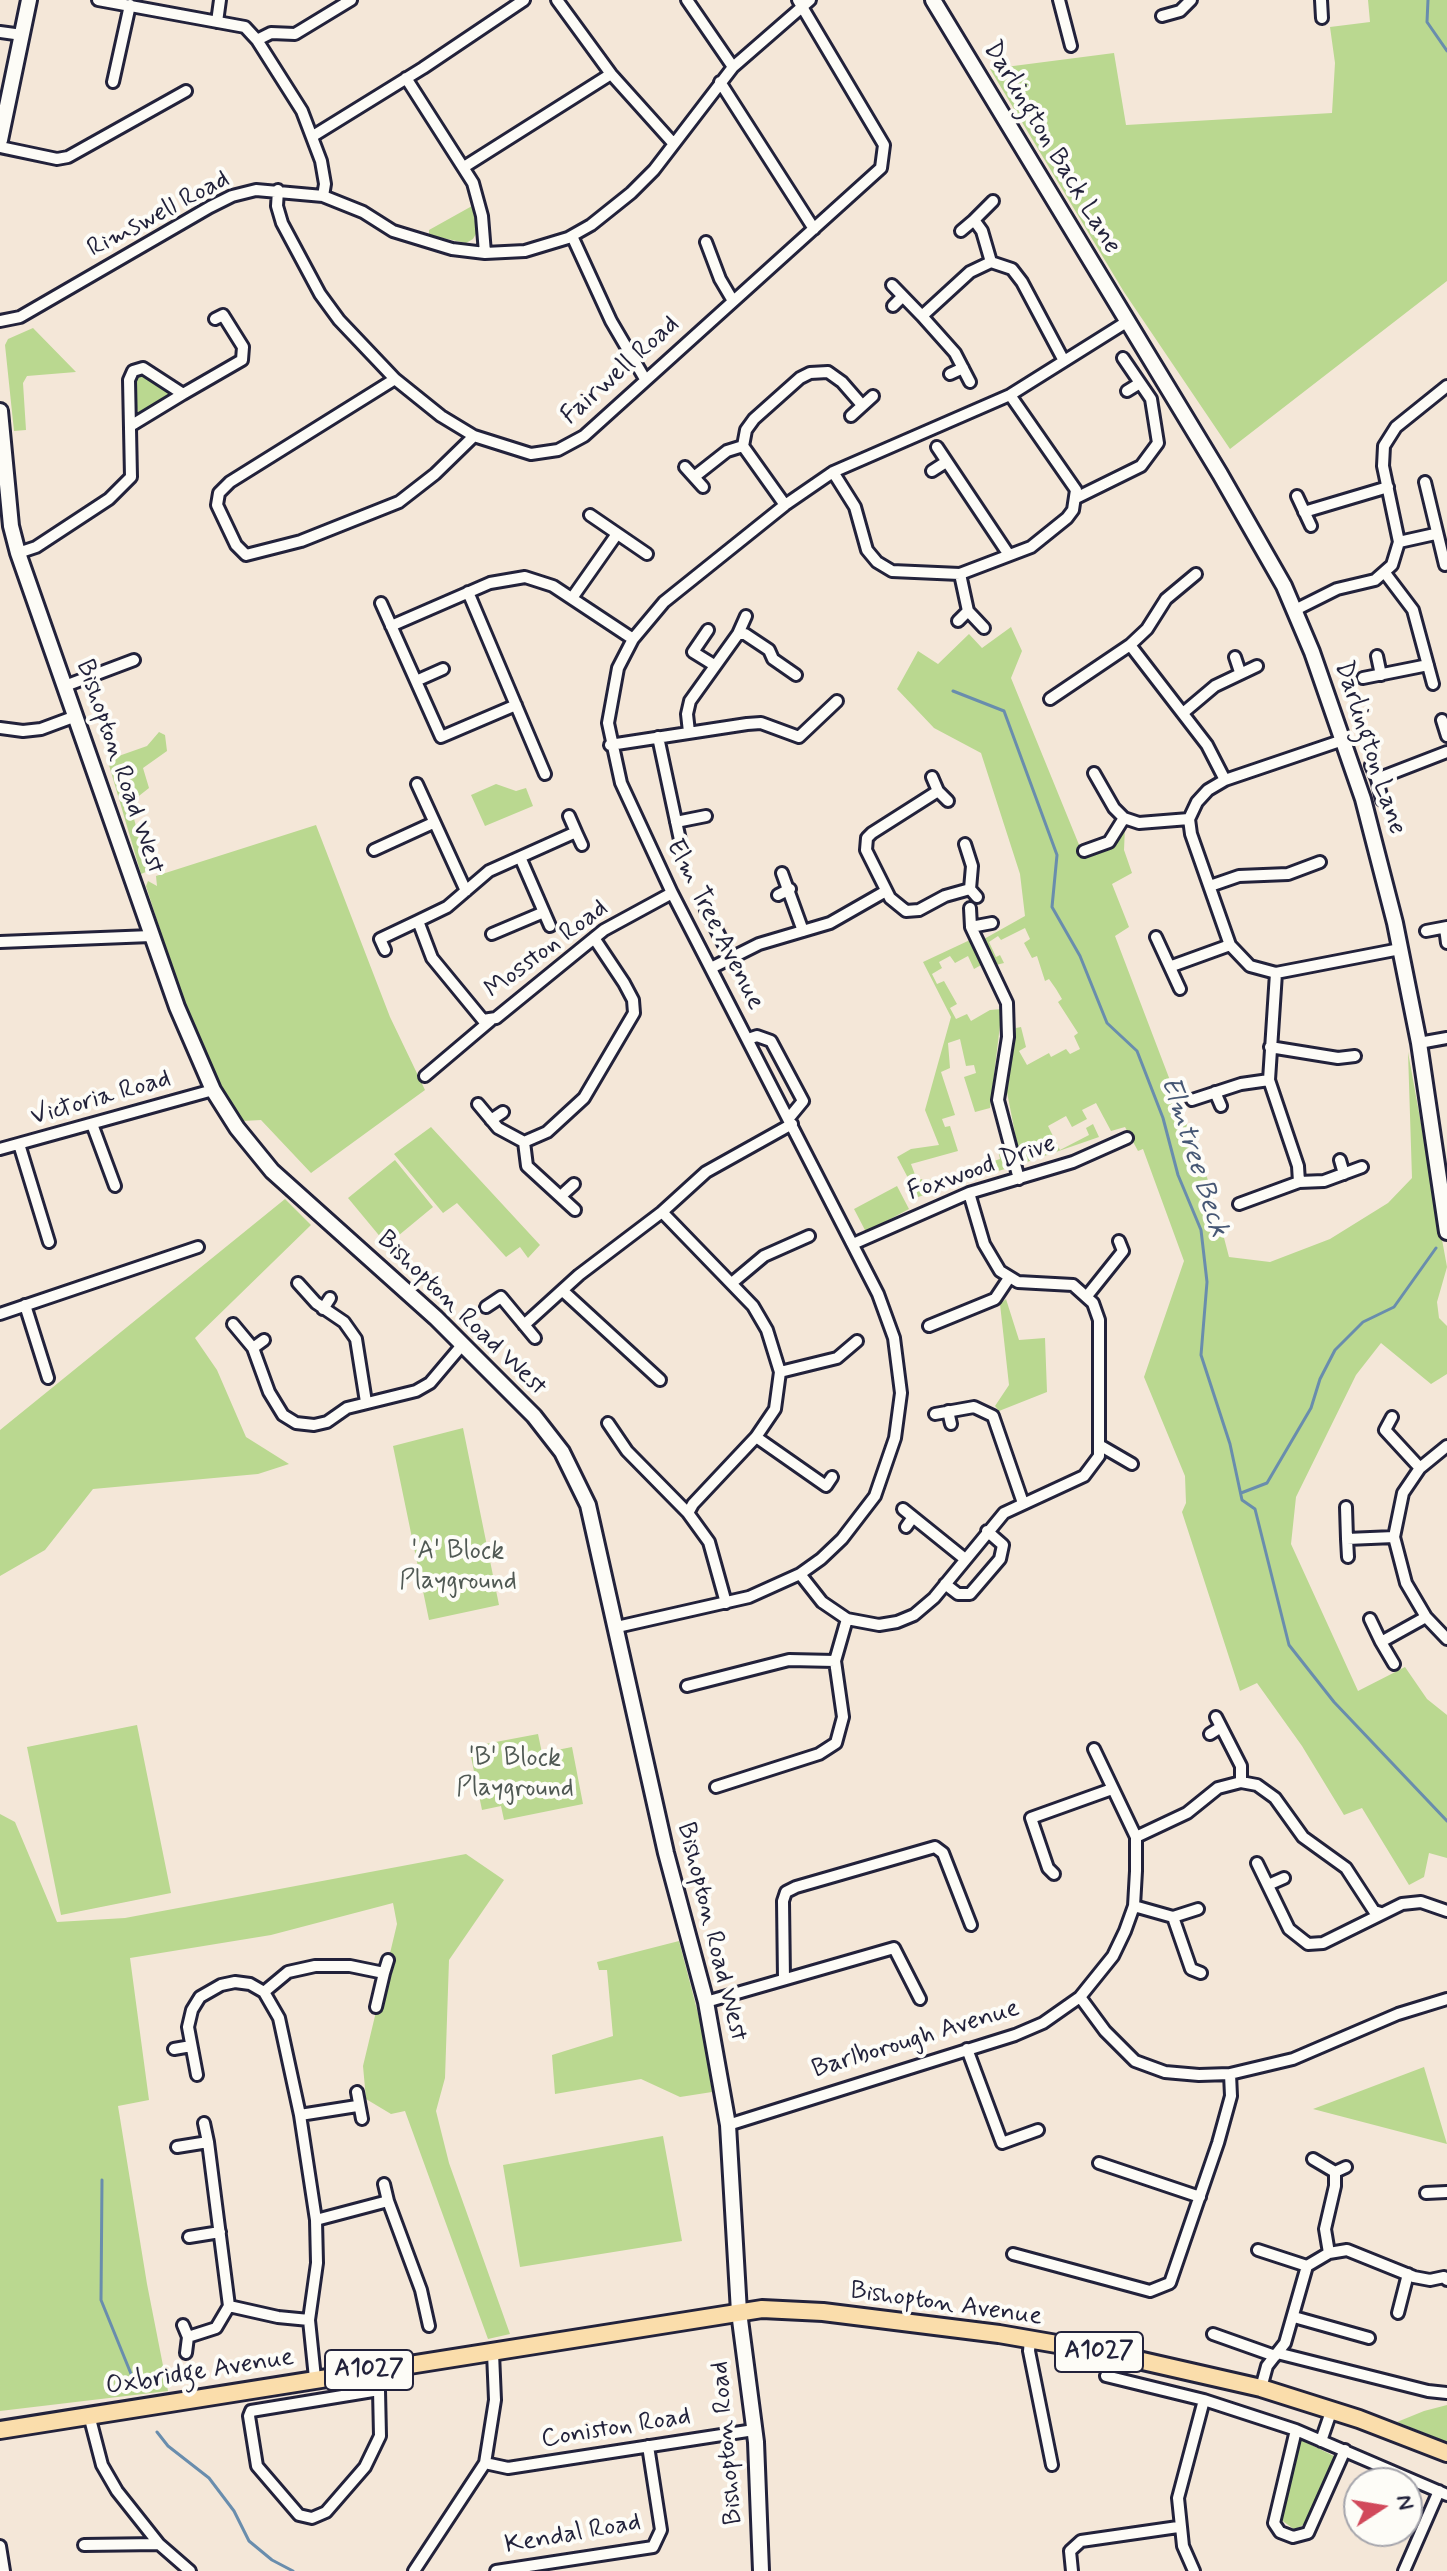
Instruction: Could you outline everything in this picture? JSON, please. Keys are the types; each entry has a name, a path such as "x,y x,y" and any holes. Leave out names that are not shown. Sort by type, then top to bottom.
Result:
{"main road":[{"name":"Bishopton Avenue","path":"739,2312 823,2312 1030,2340 1261,2388 1332,2409 1447,2453"},
{"name":"Oxbridge Avenue","path":"0,2430 315,2378 615,2335 739,2312"}],"street":[{"path":"0,140 29,0"},
{"path":"98,0 245,27 294,96 313,136 325,184 323,196"},
{"path":"217,22 220,0"},
{"path":"257,40 271,33 295,34 351,0"},
{"path":"313,136 524,0"},
{"path":"557,0 611,74 673,143"},
{"path":"687,0 733,67"},
{"name":"Darlington Back Lane","path":"933,0 1128,321"},
{"path":"1059,0 1071,46"},
{"path":"1162,16 1180,11 1191,0"},
{"path":"1321,0 1322,18"},
{"name":"Rimswell Road","path":"0,321 20,317 232,196 278,190 323,196 345,203 419,242 485,253 525,251 572,236 631,193 733,67 803,2"},
{"name":"Fairwell Road","path":"278,190 277,206 282,223 320,294 339,320 395,379 441,416 474,436 531,454 558,450 584,436 881,168 884,145 803,2"},
{"path":"113,82 133,4"},
{"path":"0,32 22,35"},
{"path":"464,167 611,74"},
{"path":"406,78 464,167 479,198 485,253"},
{"path":"720,82 814,229"},
{"path":"0,147 57,159 68,157 179,93"},
{"path":"961,231 993,201"},
{"path":"974,220 982,231 991,262"},
{"path":"572,236 611,321 645,379"},
{"path":"706,242 720,279 733,301"},
{"path":"922,316 970,272 991,262 1012,269 1022,282 1064,361"},
{"path":"892,285 955,353 970,382"},
{"path":"893,306 902,297"},
{"path":"132,425 242,360 243,347 223,315 215,319"},
{"name":"Elm Tree Avenue","path":"617,1627 726,1603 772,1588 800,1574 842,1539 875,1496 885,1474 899,1418 899,1362 878,1294 672,893 621,783 610,745 608,723 613,683 633,639 685,583 785,505 833,472 1010,395 1128,321"},
{"name":"Darlington Lane","path":"1128,321 1255,534 1295,610 1343,740 1375,843 1400,949 1419,1043 1447,1232"},
{"path":"1076,498 1141,466 1158,443 1151,399 1123,358"},
{"path":"18,553 44,542 123,487 132,468 129,380 133,371 143,368 183,394"},
{"path":"950,374 963,368"},
{"path":"785,505 743,446 746,430 754,419 800,378 810,373 828,372 842,382 862,405"},
{"path":"395,379 230,482 219,493 217,505 236,545 246,555 301,541 399,502 435,474 474,436"},
{"path":"1127,391 1140,383"},
{"path":"1295,610 1337,589 1365,584 1385,573 1399,542 1382,456 1388,437 1447,386"},
{"path":"833,472 855,507 863,539 877,562 901,573 960,574 1009,555 1048,536 1073,510 1076,498 1073,483 1010,395"},
{"path":"851,416 873,396"},
{"name":"Bishopton Road West","path":"0,411 11,526 18,553 151,936 213,1090 237,1128 272,1171 463,1344 534,1416 578,1478 599,1543 666,1853 706,2002 728,2125 739,2312"},
{"path":"694,477 727,451 743,446"},
{"path":"937,447 1009,555"},
{"path":"932,471 946,462"},
{"path":"685,467 703,487"},
{"path":"1425,482 1435,534 1445,565"},
{"path":"1304,512 1388,487"},
{"path":"1297,496 1311,526"},
{"path":"590,515 647,554"},
{"path":"572,598 617,534"},
{"path":"1399,542 1435,534"},
{"path":"1385,573 1413,610 1433,684"},
{"path":"960,574 968,611 984,628"},
{"path":"1050,699 1063,687 1130,645 1147,629 1166,599 1196,574"},
{"path":"391,626 498,580 525,577 553,586 633,639"},
{"path":"1182,585 1192,596"},
{"path":"468,592 545,774"},
{"path":"381,603 441,737 516,705"},
{"path":"958,621 968,611"},
{"path":"689,732 688,707 738,634 746,616"},
{"path":"708,630 693,652 714,665"},
{"path":"738,634 745,634 769,650 773,659 796,675"},
{"path":"1130,645 1183,713 1225,780"},
{"path":"1377,656 1381,675"},
{"path":"1235,657 1240,672"},
{"path":"65,686 134,660"},
{"path":"1363,678 1428,665"},
{"path":"1183,713 1215,686 1257,666"},
{"path":"416,681 443,669"},
{"path":"1056,677 1063,687"},
{"path":"610,745 761,723 799,737 837,701"},
{"path":"0,728 23,731 41,729 76,716"},
{"path":"1442,720 1447,736"},
{"path":"658,737 680,840"},
{"path":"1343,740 1225,780 1208,790 1197,802 1189,819 1230,945 1250,966 1276,973 1400,949"},
{"path":"1377,779 1447,752"},
{"path":"1371,765 1382,800"},
{"path":"1094,773 1124,818 1139,823 1189,819"},
{"path":"932,777 938,791 948,801"},
{"path":"1104,790 1117,783"},
{"path":"417,784 466,891"},
{"path":"938,791 867,838 866,850 886,891 906,911 919,910 945,896 974,893 972,866 965,844"},
{"path":"569,816 582,845"},
{"path":"676,822 706,816"},
{"path":"1084,851 1109,842 1124,818"},
{"path":"374,850 433,823"},
{"path":"385,950 380,939 447,907 489,871 576,832"},
{"path":"1297,856 1301,870"},
{"path":"520,857 550,926"},
{"path":"1210,886 1239,876 1276,876 1320,862"},
{"path":"782,873 803,931"},
{"path":"778,895 790,889"},
{"path":"711,968 759,944 830,923 886,891"},
{"name":"Mosston Road","path":"425,1076 487,1020 594,938 672,893"},
{"path":"970,908 971,927 1007,1003 1008,1037 998,1100 1019,1179"},
{"path":"706,910 731,958"},
{"path":"492,934 544,912"},
{"path":"418,921 432,958 487,1020"},
{"path":"971,927 992,923"},
{"path":"1426,931 1446,927 1447,943"},
{"path":"0,942 151,936"},
{"path":"1156,937 1180,989"},
{"path":"478,1104 508,1136 524,1142 547,1132 584,1098 634,1013 633,1000 624,983 594,938"},
{"path":"1172,966 1230,945"},
{"path":"1276,973 1269,1080 1298,1166 1299,1182"},
{"path":"524,1325 706,1172 790,1121 803,1101 771,1041 757,1036 748,1039"},
{"path":"1419,1043 1447,1038"},
{"path":"1270,1047 1337,1064 1355,1056"},
{"path":"1192,1100 1269,1080"},
{"name":"Victoria Road","path":"0,1149 213,1090"},
{"path":"1215,1092 1221,1106"},
{"path":"491,1120 503,1112"},
{"path":"92,1124 115,1186"},
{"name":"Foxwood Drive","path":"853,1244 969,1193 1019,1179 1127,1138"},
{"path":"524,1142 527,1166 575,1210"},
{"path":"19,1144 49,1242"},
{"path":"1340,1160 1344,1174"},
{"path":"1239,1204 1253,1192 1299,1182 1324,1181 1362,1167"},
{"path":"562,1195 574,1184"},
{"path":"800,1574 822,1602 847,1619 879,1625 897,1622 926,1606 1004,1513 1084,1476 1096,1463 1101,1446 1099,1320 1087,1296 1063,1282 1029,1283 1009,1278 991,1260 969,1193"},
{"path":"662,1212 733,1282 767,1330 780,1372 775,1409 756,1437 688,1513"},
{"path":"733,1282 764,1256 809,1236"},
{"path":"0,1314 198,1247"},
{"path":"1087,1296 1125,1250"},
{"path":"929,1326 995,1299 1009,1278"},
{"path":"298,1283 323,1309 344,1322 356,1339 366,1402"},
{"path":"563,1291 660,1380"},
{"path":"486,1307 501,1297 535,1338"},
{"path":"323,1309 330,1298"},
{"path":"25,1305 48,1378"},
{"path":"233,1324 253,1348 274,1405 296,1423 314,1425 327,1422 347,1408 416,1391 430,1383 463,1344"},
{"path":"253,1348 264,1340"},
{"path":"780,1372 837,1358 857,1341"},
{"path":"935,1414 974,1407 993,1416 1023,1503"},
{"path":"948,1411 951,1424"},
{"path":"1373,1439 1385,1430 1392,1417"},
{"path":"608,1423 627,1451 688,1513 709,1542 726,1603"},
{"path":"1385,1430 1420,1468"},
{"path":"756,1437 826,1486 832,1477"},
{"path":"1101,1446 1132,1464"},
{"path":"1447,1446 1420,1468 1403,1493 1394,1537 1406,1583 1426,1617 1447,1639"},
{"path":"1346,1507 1348,1557"},
{"path":"903,1509 965,1559"},
{"path":"906,1527 913,1517"},
{"path":"945,1584 958,1594 970,1594 1000,1559 1003,1545 987,1531"},
{"path":"1347,1539 1394,1537"},
{"path":"1381,1642 1426,1617"},
{"path":"716,1787 819,1754 836,1743 843,1717 835,1661 847,1619"},
{"path":"1370,1619 1394,1664"},
{"path":"687,1686 789,1660 835,1661"},
{"path":"1210,1734 1218,1722 1241,1766 1241,1782"},
{"name":"Barlborough Avenue","path":"728,2125 1043,2023 1080,1997 1113,1956 1134,1906 1136,1837 1094,1749"},
{"path":"1136,1837 1187,1813 1218,1788 1241,1782 1257,1785 1275,1798 1293,1827 1335,1857 1374,1911 1381,1913"},
{"path":"1054,1874 1048,1868 1030,1813 1112,1789"},
{"path":"784,1979 783,1901 786,1892 809,1883 935,1847 943,1853 971,1925"},
{"path":"1257,1863 1293,1936 1308,1944 1323,1943 1411,1901 1447,1911"},
{"path":"1268,1885 1284,1878"},
{"path":"1134,1906 1173,1917 1198,1909"},
{"path":"1173,1917 1191,1969 1201,1973"},
{"path":"706,2002 894,1948 920,1999"},
{"path":"376,2007 388,1960"},
{"path":"264,1992 288,1972 315,1966 350,1966 384,1973"},
{"path":"197,2075 188,2027 192,2010 209,1990 235,1982 250,1984 264,1992 279,2018 300,2115 316,2220 317,2263 309,2320 315,2378"},
{"path":"1080,1997 1123,2050 1149,2069 1199,2075 1230,2074 1293,2059 1398,2014 1447,1999"},
{"path":"174,2049 191,2046"},
{"path":"967,2049 1004,2148 1038,2130"},
{"path":"1013,2254 1150,2291 1170,2283 1231,2096 1230,2074"},
{"path":"357,2092 357,2106 362,2119"},
{"path":"300,2115 357,2106"},
{"path":"188,2337 216,2328 229,2306 204,2123"},
{"path":"177,2147 208,2142"},
{"path":"1313,2159 1335,2172"},
{"path":"1099,2163 1200,2197"},
{"path":"1335,2172 1346,2167"},
{"path":"1329,2253 1325,2229 1335,2186 1335,2172"},
{"path":"384,2184 421,2290 429,2326"},
{"path":"1426,2193 1447,2192"},
{"path":"316,2220 388,2201"},
{"path":"189,2237 220,2232"},
{"path":"1258,2250 1307,2266"},
{"path":"1261,2388 1267,2366 1285,2343 1307,2266 1329,2253 1360,2253 1430,2280 1446,2276"},
{"path":"1398,2313 1408,2274"},
{"path":"229,2306 309,2320"},
{"name":"Bishopton Road","path":"739,2312 754,2430 761,2571"},
{"path":"1294,2317 1369,2338"},
{"path":"183,2325 188,2337 186,2353"},
{"path":"1213,2334 1276,2354 1447,2393"},
{"path":"1030,2340 1029,2351 1052,2465"},
{"path":"415,2571 485,2463 495,2400 493,2353"},
{"path":"373,2370 379,2390"},
{"path":"1106,2376 1204,2400 1296,2430 1443,2493 1404,2571"},
{"name":"Oxbridge Avenue","path":"379,2390 380,2436 365,2467 326,2512 312,2518 299,2515 257,2466 251,2411 379,2390"},
{"path":"1194,2571 1178,2527 1178,2498 1204,2400"},
{"path":"1321,2441 1332,2409"},
{"path":"89,2415 102,2465 159,2544 190,2571"},
{"name":"Coniston Road","path":"485,2463 508,2468 754,2430"},
{"path":"1296,2430 1275,2510 1274,2523 1280,2532 1293,2537 1308,2533 1345,2450"},
{"name":"Kendal Road","path":"496,2571 653,2547 661,2530 648,2446"},
{"path":"1072,2571 1070,2551 1081,2541 1178,2527"},
{"path":"84,2545 159,2544"},
{"path":"0,2546 4,2571"}],"green space":[{"path":"1368,0 1447,0 1447,281 1230,449 1124,292 990,69 1114,53 1126,125 1332,113 1335,63 1330,27 1370,22"},
{"path":"472,206 477,232 473,239 466,243 429,235 429,230"},
{"path":"33,328 76,372 27,376 23,383 26,430 14,431 5,345 8,339"},
{"path":"140,372 170,390 171,395 138,414 133,379"},
{"path":"1011,627 1022,651 1011,678 1084,857 1112,849 1125,827 1124,850 1132,873 1112,884 1129,927 1115,936 1211,1188 1229,1257 1270,1262 1330,1239 1388,1203 1412,1178 1408,1052 1447,1267 1437,1302 1439,1318 1447,1326 1447,1374 1431,1384 1381,1343 1356,1375 1296,1497 1291,1544 1358,1691 1405,1667 1427,1699 1447,1715 1447,1858 1429,1853 1424,1877 1409,1885 1362,1808 1344,1815 1302,1746 1257,1683 1240,1691 1182,1512 1186,1503 1185,1476 1144,1377 1184,1261 1143,1149 1138,1151 1125,1127 1111,1131 1096,1103 1082,1110 1087,1119 1072,1127 1066,1116 1048,1126 1060,1150 1089,1135 1086,1128 1093,1124 1099,1137 1027,1162 1020,1159 1006,1087 1016,1028 1021,1027 1026,1047 1019,1051 1027,1065 1049,1053 1051,1057 1066,1049 1070,1054 1080,1049 1074,1036 1078,1033 1058,1002 1062,999 1056,989 1049,979 1045,981 1037,956 1032,958 1024,943 1030,939 1025,928 1001,940 998,936 989,942 996,957 1000,955 1004,963 996,965 984,939 1025,916 1020,874 981,753 934,728 897,689 918,651 938,664 969,634 982,648"},
{"path":"159,732 165,735 167,751 143,768 149,788 130,803 142,850 153,869 141,874 109,765 113,758 147,746"},
{"path":"496,784 516,791 526,788 533,806 485,826 471,795"},
{"path":"316,825 390,1017 425,1090 311,1173 261,1120 243,1121 230,1105 184,1005 146,886 148,881 157,886 156,876"},
{"path":"970,940 983,964 974,969 968,956 955,963 950,956 939,962 942,968 932,974 937,984 944,981 957,1004 950,1008 956,1019 967,1014 971,1021 990,1010 1002,1009 990,1108 975,1112 964,1077 976,1073 974,1065 966,1066 960,1039 948,1043 950,1068 941,1072 955,1115 942,1119 945,1127 950,1126 958,1151 911,1164 917,1180 922,1179 925,1188 931,1186 929,1180 970,1169 971,1173 977,1172 981,1165 1000,1159 998,1150 1010,1152 1014,1166 918,1197 897,1157 911,1149 939,1145 925,1110 951,1017 923,962"},
{"path":"431,1127 540,1245 528,1258 520,1247 506,1257 457,1203 443,1213 394,1154"},
{"path":"395,1160 433,1207 387,1245 348,1198"},
{"path":"897,1186 909,1209 866,1232 854,1209"},
{"path":"285,1199 311,1225 195,1338 217,1370 246,1437 289,1464 258,1474 93,1489 45,1550 0,1576 0,1430"},
{"path":"1006,1299 1019,1340 1045,1338 1047,1392 999,1411 995,1406 1009,1385 1000,1304"},
{"name":"'A' Block Playground","path":"463,1428 499,1605 429,1620 393,1446"},
{"path":"137,1725 171,1893 61,1915 27,1747"},
{"name":"'B' Block Playground","path":"538,1734 542,1753 572,1747 583,1804 504,1820 501,1806 482,1810 469,1747"},
{"path":"0,1814 15,1822 57,1922 125,1918 466,1854 504,1880 449,1960 445,2078 436,2111 449,2163 510,2334 488,2339 405,2111 391,2114 366,2099 363,2066 397,1924 393,1903 271,1935 130,1958 149,2100 118,2106 168,2391 0,2411"},
{"path":"679,1941 705,2040 712,2092 680,2097 641,2079 555,2094 552,2055 613,2036 607,1970 599,1970 597,1962"},
{"path":"1424,2067 1447,2144 1313,2109"},
{"path":"663,2136 682,2241 520,2267 503,2165"},
{"path":"1447,2405 1447,2442 1397,2422 1424,2411"},
{"path":"1299,2439 1336,2457 1336,2466 1329,2471 1306,2523 1295,2530 1280,2519"}],"waterway":[{"path":"1428,0 1427,22 1447,51"},
{"name":"Elmtree Beck","path":"953,691 1004,711 1057,855 1052,907 1080,956 1107,1023 1137,1051 1163,1118 1178,1175 1201,1230 1207,1282 1201,1355 1230,1444 1242,1500 1255,1509 1289,1645 1334,1702 1447,1821"},
{"path":"1241,1493 1267,1483 1311,1408 1320,1379 1335,1350 1363,1322 1394,1307 1436,1248"},
{"path":"102,2180 101,2300 138,2391"},
{"path":"157,2432 168,2446 209,2478 234,2511 249,2541 272,2560 293,2571"}]}
